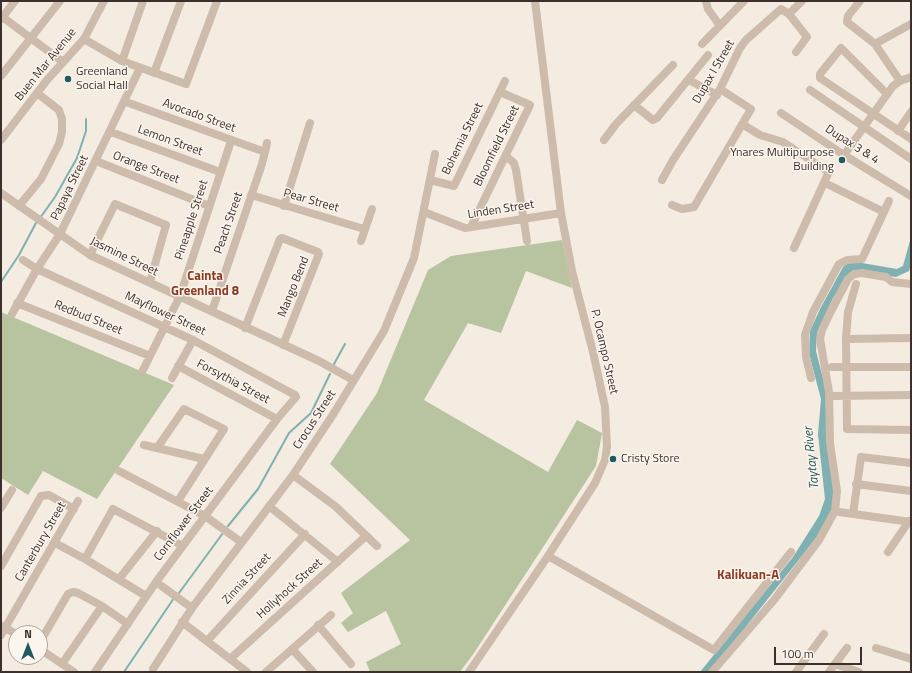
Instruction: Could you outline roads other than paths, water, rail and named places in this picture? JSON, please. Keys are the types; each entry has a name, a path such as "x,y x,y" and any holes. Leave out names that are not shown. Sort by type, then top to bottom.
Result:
{"street":[{"path":"15,1 2,18 63,62"},
{"path":"1,76 30,37 60,1"},
{"name":"Buen Mar Avenue","path":"1,140 37,93 84,39 104,1"},
{"path":"122,61 143,1"},
{"path":"154,73 181,1"},
{"path":"84,39 122,61 183,84 187,82 217,1"},
{"name":"P. Ocampo Street","path":"469,672 548,556 601,470 605,460 607,447 605,407 593,352 572,271 561,213 535,1"},
{"path":"706,1 708,9 720,26"},
{"path":"796,52 807,37 789,14 802,1"},
{"path":"860,1 846,19 875,44 900,81"},
{"path":"702,44 741,2"},
{"name":"Dupax I Street","path":"662,180 673,160 718,92 740,48 746,40 779,10 783,9 789,14"},
{"path":"875,44 911,24"},
{"path":"887,94 840,48 820,74 820,78 911,139"},
{"path":"634,105 654,120 657,118 708,55"},
{"path":"604,140 634,105 673,65"},
{"name":"Papaya Street","path":"12,314 37,269 60,234 126,102 140,68"},
{"path":"844,155 887,94 900,81 911,77"},
{"path":"672,205 682,209 694,207 751,109 718,92 689,80"},
{"name":"Bohemia Street","path":"430,180 454,186 505,81"},
{"name":"Dupax 3 & 4","path":"810,90 911,159"},
{"name":"Bloomfield Street","path":"470,227 506,156 530,104 500,92"},
{"path":"19,206 41,178 59,144 62,132 62,119 59,110 37,93"},
{"name":"Avocado Street","path":"126,102 265,152"},
{"path":"898,131 911,112"},
{"name":"Dupax 3 & 4","path":"781,113 844,155 911,196"},
{"path":"284,206 310,123"},
{"path":"742,124 760,135 783,142 827,171 828,174 825,183 794,248"},
{"name":"Lemon Street","path":"111,132 220,172"},
{"name":"Pineapple Street","path":"143,370 180,296 231,141"},
{"name":"Peach Street","path":"212,312 265,152 266,143"},
{"name":"Crocus Street","path":"153,669 192,608 293,475 334,413 384,331 414,258 435,154"},
{"path":"506,156 514,163 516,170 527,241"},
{"name":"Orange Street","path":"96,161 209,206"},
{"path":"825,183 884,212"},
{"name":"Jasmine Street","path":"1,193 90,255 180,296 354,380"},
{"name":"Pear Street","path":"251,195 364,229"},
{"path":"811,378 805,351 805,335 813,312 839,264 846,260 862,259 889,201"},
{"path":"90,255 115,204 166,225 150,282"},
{"path":"360,242 372,209"},
{"name":"Linden Street","path":"424,212 465,228 561,213"},
{"name":"Mango Bend","path":"245,328 280,239 282,238 318,252 319,254 283,345"},
{"name":"Mayflower Street","path":"23,260 37,269 193,340 296,395"},
{"path":"712,672 774,600 822,536 834,511 837,491 830,443 829,392 820,339 822,330 831,311 848,279 854,274 862,273 886,277 892,282 911,284"},
{"path":"856,284 848,312 846,339 847,429 911,430"},
{"name":"Redbud Street","path":"17,303 150,356"},
{"path":"846,339 911,338"},
{"path":"172,378 193,340"},
{"name":"Forsythia Street","path":"178,366 277,419"},
{"path":"832,367 911,367"},
{"path":"832,396 911,394"},
{"name":"Cornflower Street","path":"95,672 156,582 277,419 295,399 296,395"},
{"path":"157,448 182,411 188,410 224,429 178,501"},
{"path":"144,445 204,459"},
{"path":"853,514 856,484 861,458 911,463"},
{"path":"119,471 205,516 241,542"},
{"path":"293,475 335,506 377,546"},
{"path":"856,484 911,491"},
{"path":"1,508 12,490"},
{"path":"1,566 41,496 49,495 74,509"},
{"name":"Canterbury Street","path":"2,630 78,501"},
{"path":"269,506 338,562"},
{"path":"85,559 113,509 183,546"},
{"path":"839,512 910,521 888,552"},
{"path":"120,579 157,531"},
{"name":"Zinnia Street","path":"207,641 305,534"},
{"name":"Hollyhock Street","path":"230,659 366,536"},
{"path":"54,543 120,579 146,596"},
{"path":"548,556 714,650 791,552"},
{"path":"156,582 192,608"},
{"path":"48,628 68,594 73,592 78,593 102,606 128,624"},
{"path":"62,664 102,606"},
{"path":"266,672 331,615"},
{"path":"182,622 247,672"},
{"path":"318,625 351,664"},
{"path":"796,672 824,634"},
{"path":"829,672 847,648"},
{"path":"876,648 911,659"},
{"path":"292,649 313,672"},
{"path":"48,654 74,672"},
{"path":"834,664 859,672"}],"water":[{"path":"911,237 911,265 909,271 896,277 869,273 846,278 833,298 817,333 816,351 827,394 834,490 833,508 824,528 710,672 700,672 793,557 819,516 825,499 818,434 821,399 809,354 810,331 820,309 843,267 848,263 862,263 897,269 903,266"}],"waterway":[{"path":"40,218 55,197 77,158 86,131 86,119"},
{"path":"1,282 19,255 37,221"},
{"path":"334,364 345,344"},
{"path":"228,526 258,489 289,433 311,413 330,374"},
{"path":"179,593 223,533"},
{"path":"124,672 174,598"}],"place":[{"name":"Greenland Social Hall","path":"68,79"},
{"name":"Ynares Multipurpose Building","path":"842,160"},
{"name":"Cristy Store","path":"613,459"}],"district":[{"name":"Cainta Greenland 8","path":"205,284"},
{"name":"Kalikuan-A","path":"748,576"}],"water label":[{"name":"Taytay River","path":"812,458"}]}
